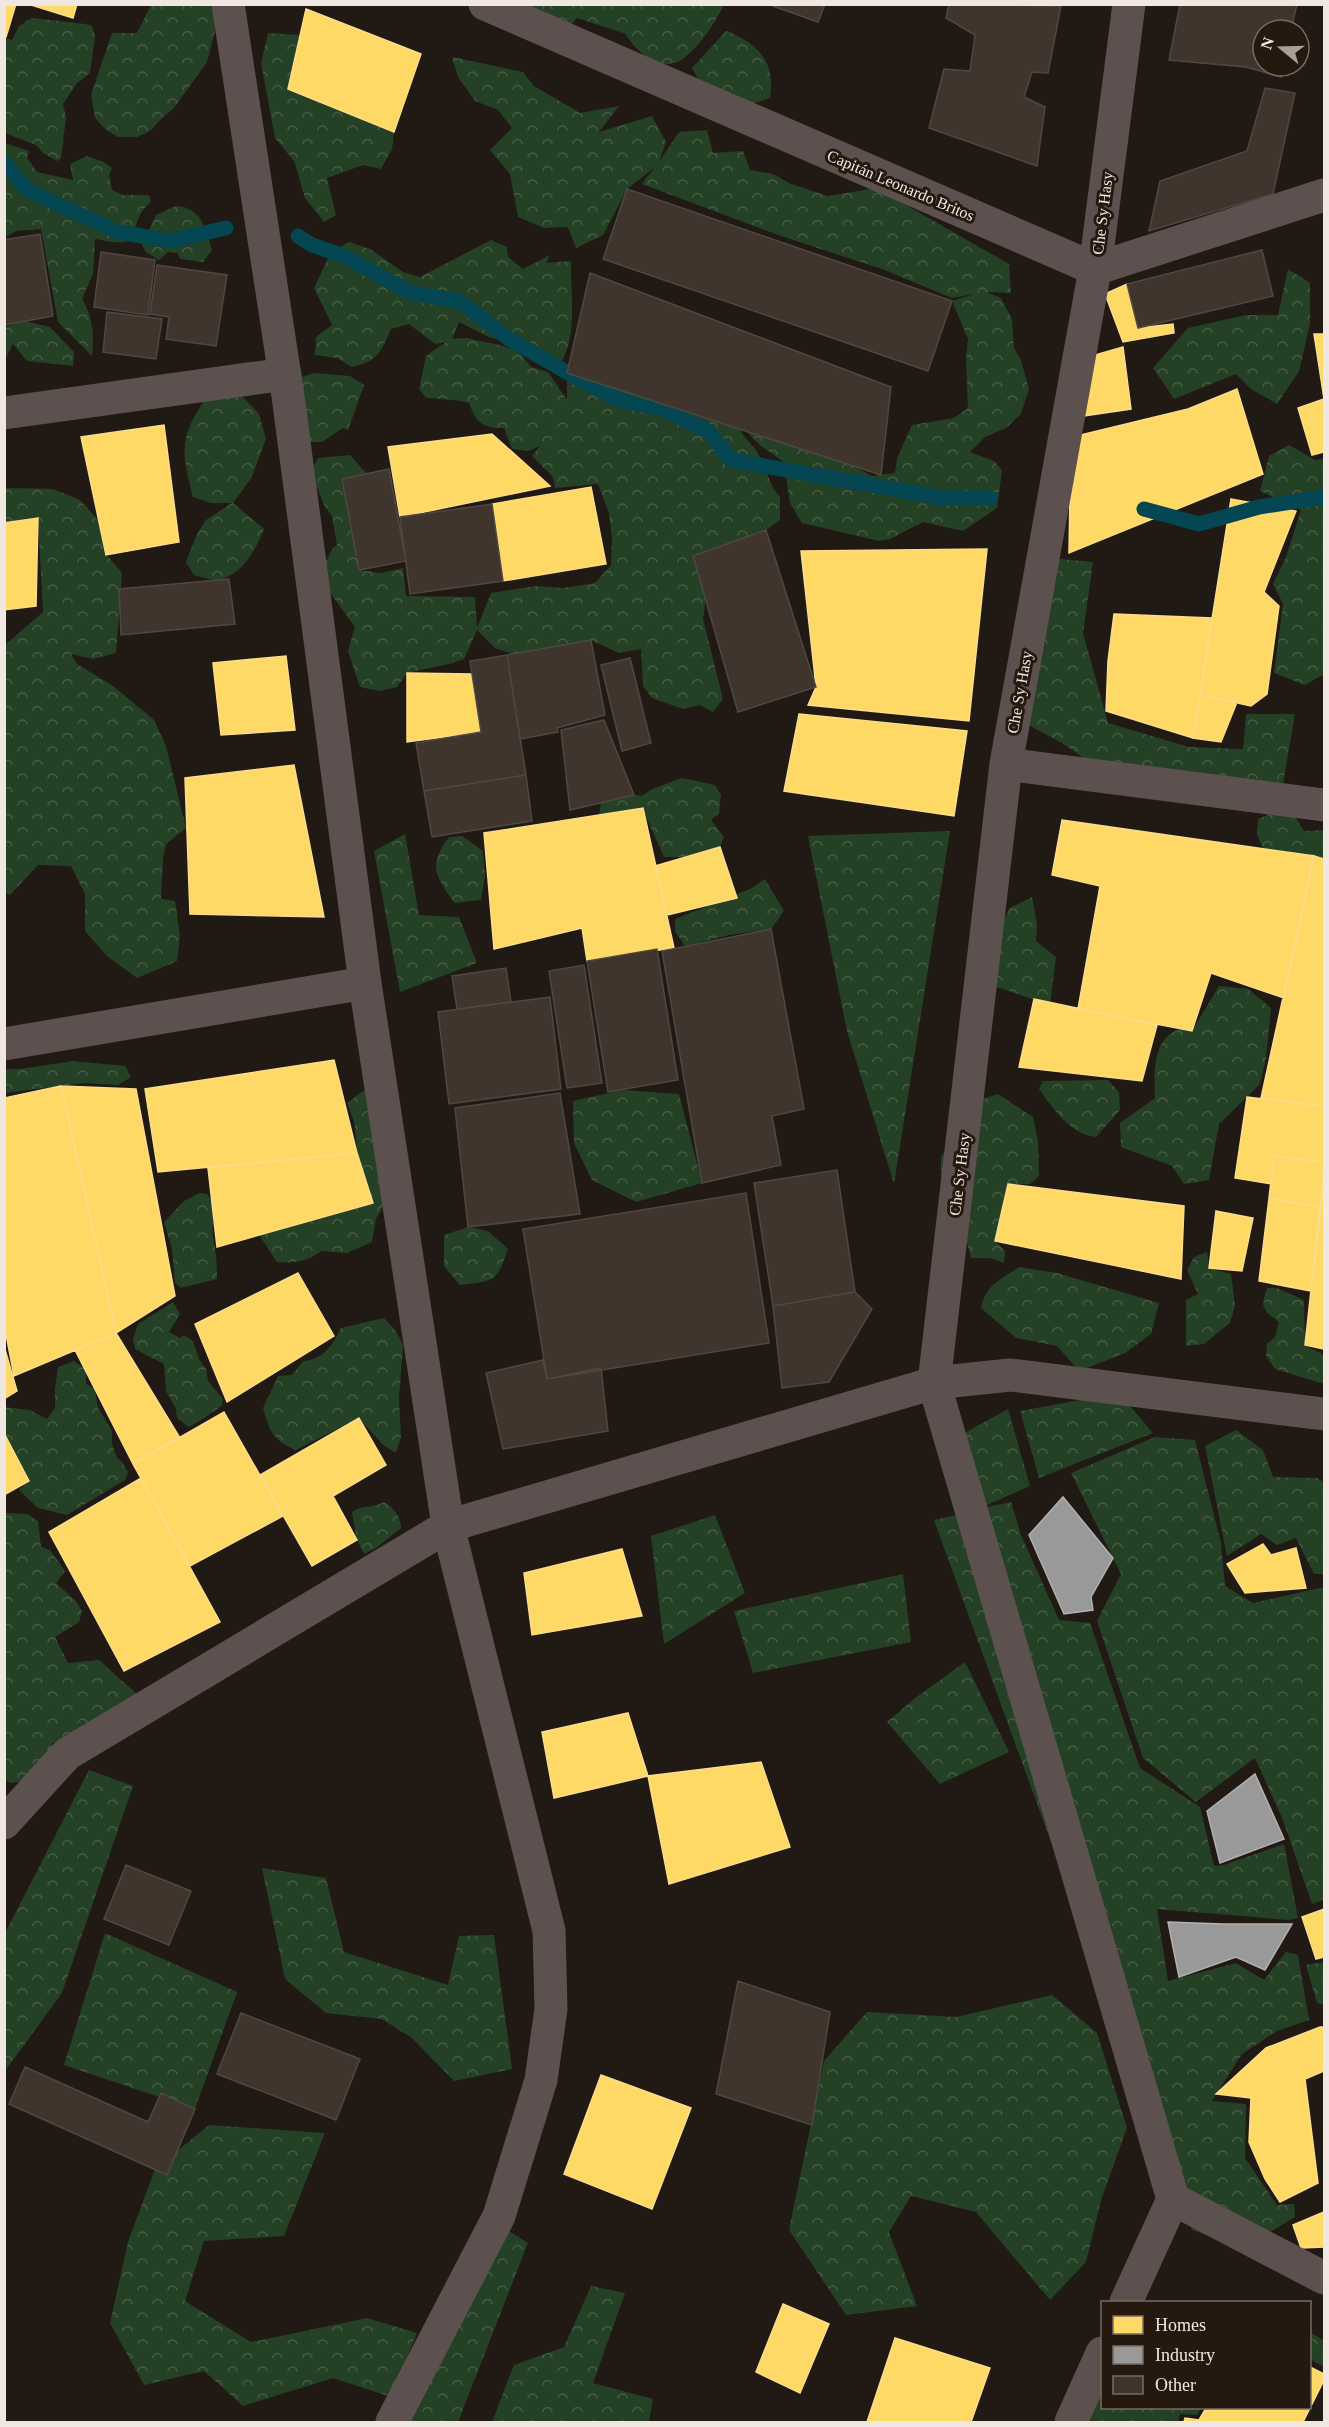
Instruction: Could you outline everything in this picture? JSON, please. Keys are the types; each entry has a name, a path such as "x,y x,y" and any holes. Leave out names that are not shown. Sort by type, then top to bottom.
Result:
{"street":[{"path":"228,4 285,374 365,983 448,1526 549,1931 551,2009 541,2080 499,2216 392,2422"},
{"name":"Capitán Leonardo Britos","path":"485,4 1095,269"},
{"name":"Che Sy Hasy","path":"934,1383 1006,764 1095,269 1129,4"},
{"path":"1095,269 1324,195"},
{"path":"4,412 285,374"},
{"path":"1006,764 1324,805"},
{"path":"4,1044 365,983"},
{"path":"4,1823 67,1755 448,1526 934,1383 1010,1375 1324,1414"},
{"path":"934,1383 1173,2199 1126,2301"},
{"path":"1173,2199 1324,2278"},
{"path":"1071,2422 1101,2355"}],"green space":[{"path":"151,5 219,5 218,19 207,62 174,108 150,131 137,137 118,137 105,129 95,118 91,95 112,33 137,33"},
{"path":"530,5 724,5 696,47 676,63 668,64 659,63 643,54 626,34 577,18 561,37 536,14"},
{"path":"32,18 92,26 95,36 90,73 77,83 63,104 66,117 61,158 57,161 43,153 36,145 5,133 5,38 12,40 19,26"},
{"path":"726,31 747,41 762,56 770,74 770,98 752,104 703,88 692,68"},
{"path":"268,33 301,35 288,89 394,132 392,149 381,169 363,165 327,178 336,215 324,222 305,198 294,161 275,138 261,63"},
{"path":"452,57 523,72 534,86 580,113 619,106 599,132 652,116 666,142 659,162 679,132 707,130 713,153 743,151 750,170 773,174 791,184 828,196 876,188 1009,264 1011,293 986,292 1001,298 1012,319 1014,348 1021,360 1029,389 1021,414 1006,428 985,437 970,452 994,461 1002,470 997,508 963,531 923,522 890,539 879,541 802,523 790,503 784,462 761,446 746,431 845,462 872,476 895,473 897,458 912,425 954,418 968,408 966,359 968,339 952,301 974,294 952,298 882,269 781,236 642,184 654,168 627,189 603,235 576,248 568,227 544,228 518,217 510,174 490,150 512,128 498,110 475,101 458,77"},
{"path":"5,143 29,151 27,158 37,172 73,180 70,164 87,156 104,162 112,168 109,175 112,190 123,195 149,195 151,202 138,219 133,240 109,242 95,239 93,274 82,299 92,326 92,356 58,322 41,229 16,231 5,237"},
{"path":"176,206 191,210 205,227 212,250 203,262 180,259 178,253 168,252 159,260 146,252 140,241 149,230 156,215"},
{"path":"491,240 507,247 508,257 523,269 550,255 546,263 571,261 572,316 565,356 558,367 518,344 491,338 459,322 452,339 466,338 500,345 519,352 531,367 548,372 567,400 567,373 741,429 742,434 757,451 773,488 780,497 780,520 766,530 728,544 706,598 703,619 723,699 713,712 700,705 683,709 652,698 643,686 641,649 619,653 591,640 513,654 495,648 477,630 464,659 407,673 397,687 379,691 360,687 348,651 355,627 319,577 332,549 337,545 332,516 324,505 311,472 318,458 350,455 367,474 342,479 359,570 381,573 403,568 406,596 475,597 477,628 491,593 536,586 563,588 595,583 611,565 612,539 609,513 598,484 555,488 553,477 532,456 540,446 528,451 512,449 504,428 486,426 481,423 474,415 469,403 426,398 419,389 426,356 447,341 435,344 409,324 391,329 378,354 361,365 352,367 337,358 315,355 316,337 332,325 314,288 331,252 349,242 370,249 403,272 420,277"},
{"path":"1288,269 1310,283 1310,324 1299,371 1277,404 1251,389 1236,374 1174,399 1153,368 1188,328 1246,315 1278,315"},
{"path":"25,321 50,327 74,352 73,366 27,361 13,344 5,359 5,327"},
{"path":"314,373 350,376 364,385 348,430 343,428 322,442 289,442 298,378"},
{"path":"240,394 259,414 266,439 252,477 233,503 264,529 253,552 237,571 219,580 212,580 194,575 186,562 196,536 206,520 232,503 211,503 193,497 186,468 185,445 191,424 206,398"},
{"path":"1289,445 1315,460 1324,459 1324,674 1305,685 1274,673 1283,604 1273,584 1286,557 1301,510 1260,491 1269,456"},
{"path":"5,488 53,489 80,500 99,521 106,554 122,573 116,653 93,659 71,654 77,664 113,686 154,720 166,746 186,828 166,844 163,858 161,899 175,901 180,935 177,961 137,978 107,956 85,931 85,894 71,866 38,865 10,895 5,893 5,645 43,612 38,518 5,523"},
{"path":"1028,556 1093,562 1083,633 1108,723 1189,747 1243,749 1246,714 1295,714 1282,790 1085,759 1062,743 1004,712"},
{"path":"682,778 715,785 721,795 719,814 711,820 724,837 720,847 689,857 664,857 642,808 599,815 601,803 634,795 642,796 652,789"},
{"path":"1275,812 1296,818 1304,831 1324,830 1324,860 1264,850 1257,835 1258,819"},
{"path":"950,831 894,1184 847,1031 808,836"},
{"path":"405,834 419,915 459,917 477,963 400,992 374,851"},
{"path":"462,836 483,851 485,876 481,900 454,903 439,878 436,864 442,847 449,837"},
{"path":"765,879 784,911 771,929 729,935 685,946 675,931 675,919 750,889"},
{"path":"1032,897 1037,924 1036,941 1056,957 1050,1005 997,987 973,972 968,948 997,933 1010,908"},
{"path":"1219,986 1248,989 1271,1008 1266,1059 1260,1084 1219,1124 1209,1180 1184,1184 1172,1166 1121,1147 1120,1123 1155,1098 1156,1059 1163,1041 1178,1030 1192,1031"},
{"path":"73,1061 125,1066 131,1077 118,1085 84,1083 5,1093 5,1069"},
{"path":"1108,1080 1119,1092 1120,1110 1096,1137 1086,1135 1070,1126 1039,1089 1043,1081"},
{"path":"371,1085 386,1197 376,1218 372,1242 347,1253 321,1251 311,1258 300,1261 277,1262 259,1235 373,1203 358,1158 354,1121 347,1103"},
{"path":"623,1090 679,1094 702,1183 636,1202 592,1180 574,1143 573,1101"},
{"path":"998,1094 1033,1117 1038,1141 1039,1176 1030,1184 1008,1184 995,1241 1005,1251 1004,1263 990,1258 971,1258 964,1232 941,1177 941,1157 977,1101"},
{"path":"200,1193 207,1194 212,1204 217,1279 181,1288 175,1283 172,1249 164,1222 184,1201"},
{"path":"468,1227 488,1231 508,1249 497,1274 492,1278 487,1281 460,1285 444,1266 444,1235"},
{"path":"1207,1252 1209,1268 1231,1274 1235,1306 1230,1323 1204,1344 1186,1346 1186,1300 1198,1294 1187,1270 1194,1257"},
{"path":"1019,1267 1057,1273 1159,1303 1151,1334 1125,1353 1079,1371 1057,1346 1016,1338 981,1308 990,1289 1000,1279"},
{"path":"1267,1288 1277,1288 1304,1300 1305,1345 1324,1355 1324,1384 1275,1369 1266,1356 1267,1344 1275,1337 1279,1322 1264,1308"},
{"path":"173,1302 180,1314 169,1332 180,1338 184,1335 193,1341 199,1359 206,1369 208,1381 223,1399 222,1406 189,1427 177,1418 176,1409 166,1391 164,1364 135,1349 133,1339 138,1324"},
{"path":"384,1318 396,1331 403,1345 399,1399 401,1437 396,1453 383,1445 359,1418 296,1450 277,1439 270,1429 263,1408 278,1376 292,1375 303,1361 322,1355 331,1346 341,1328"},
{"path":"74,1361 86,1370 86,1384 95,1389 98,1408 112,1431 112,1444 117,1458 128,1472 125,1480 67,1515 38,1508 19,1490 29,1480 5,1433 4,1407 30,1410 47,1419 55,1408 58,1367"},
{"path":"1119,1393 1153,1433 1039,1478 1020,1411"},
{"path":"1008,1409 1030,1486 978,1509 1011,1502 1021,1535 1059,1620 1090,1623 1140,1768 1200,1807 1214,1866 1224,1865 1284,1844 1298,1918 1289,1920 1157,1909 1168,1981 1236,1963 1264,1980 1286,1952 1298,1955 1309,2020 1277,2031 1242,2054 1212,2101 1246,2104 1245,2158 1277,2205 1294,2204 1295,2217 1243,2248 1192,2230 934,1520 964,1513 941,1446"},
{"path":"1236,1430 1263,1450 1273,1477 1317,1478 1324,1482 1324,1574 1314,1574 1296,1538 1277,1545 1261,1534 1227,1556 1205,1446"},
{"path":"1155,1437 1195,1440 1221,1543 1225,1586 1253,1603 1324,1587 1324,1900 1312,1904 1283,1820 1255,1758 1196,1802 1143,1758 1097,1621 1121,1574 1071,1473"},
{"path":"384,1502 396,1513 401,1528 376,1548 364,1554 357,1540 352,1512"},
{"path":"4,1513 27,1514 38,1521 41,1547 50,1550 65,1571 56,1583 76,1601 82,1611 79,1622 55,1637 68,1663 99,1660 138,1695 53,1743 35,1779 11,1783 4,1779"},
{"path":"715,1515 745,1593 664,1644 651,1536"},
{"path":"903,1574 911,1642 753,1673 734,1611"},
{"path":"965,1662 1009,1752 940,1784 887,1722"},
{"path":"89,1770 133,1786 62,1993 5,2071 5,1933"},
{"path":"262,1868 326,1878 344,1952 448,1985 459,1936 494,1935 512,2069 454,2081 412,2038 382,2019 326,2013 285,1979"},
{"path":"105,1933 237,1992 195,2109 64,2065"},
{"path":"1324,1962 1324,2005 1317,2003 1306,1965"},
{"path":"1052,1995 1097,2033 1127,2128 1101,2200 1086,2262 1050,2300 976,2212 911,2196 889,2232 917,2306 846,2315 789,2230 824,2061 867,2012 956,2017"},
{"path":"209,2125 325,2133 284,2236 204,2241 185,2301 251,2342 367,2318 417,2333 391,2397 333,2378 243,2406 204,2371 144,2385 110,2323 128,2242 155,2169"},
{"path":"482,2214 528,2243 458,2422 397,2422"},
{"path":"591,2286 625,2293 593,2383 653,2399 649,2422 492,2422 514,2365 564,2347"},
{"path":"1311,2333 1324,2341 1324,2367 1311,2360"},
{"path":"1101,2367 1101,2409 1200,2409 1197,2415 1180,2414 1178,2422 1072,2422"}],"building: Homes":[{"path":"4,4 16,4 6,37 4,37"},
{"path":"28,4 77,4 73,18"},
{"path":"306,9 421,54 394,132 288,89"},
{"path":"1127,284 1138,328 1173,324 1174,333 1123,342 1105,294"},
{"path":"1314,334 1324,334 1324,399"},
{"path":"1123,347 1131,409 1083,416 1088,357"},
{"path":"1237,389 1263,474 1069,553 1070,491 1080,435 1188,409"},
{"path":"1324,399 1324,452 1312,455 1298,408"},
{"path":"164,425 179,542 106,555 81,437"},
{"path":"492,434 550,486 400,517 388,447"},
{"path":"591,487 606,564 503,581 492,504"},
{"path":"1231,499 1296,511 1264,592 1279,606 1267,694 1251,706 1200,695"},
{"path":"38,518 36,606 4,610 4,523"},
{"path":"987,549 969,721 808,705 816,687 801,551"},
{"path":"1114,614 1212,618 1193,738 1106,711 1108,661"},
{"path":"286,656 295,730 221,735 213,663"},
{"path":"407,673 472,674 481,732 407,742"},
{"path":"1200,695 1237,702 1221,742 1193,738"},
{"path":"799,714 967,731 954,816 784,791"},
{"path":"294,765 324,917 190,914 185,778"},
{"path":"643,808 674,948 587,961 582,928 494,949 484,833"},
{"path":"1062,820 1314,856 1284,998 1211,973 1192,1031 1078,1009 1100,886 1052,875"},
{"path":"720,847 737,898 667,915 655,866"},
{"path":"1314,856 1324,859 1324,1106 1261,1098"},
{"path":"1034,999 1157,1025 1142,1081 1019,1067"},
{"path":"334,1060 357,1153 158,1172 145,1089"},
{"path":"61,1086 116,1333 14,1376 4,1324 4,1098"},
{"path":"61,1086 136,1089 175,1296 116,1333"},
{"path":"1247,1097 1324,1106 1324,1162 1274,1156 1271,1184 1235,1178"},
{"path":"357,1153 373,1203 217,1247 208,1168"},
{"path":"1274,1156 1324,1162 1321,1207 1269,1198"},
{"path":"1324,1171 1324,1349 1305,1345"},
{"path":"1008,1184 1184,1206 1181,1279 995,1241"},
{"path":"1269,1198 1321,1207 1311,1291 1259,1281"},
{"path":"1216,1211 1253,1218 1242,1271 1209,1268"},
{"path":"298,1273 334,1336 227,1402 195,1324"},
{"path":"116,1333 180,1438 133,1464 75,1350"},
{"path":"4,1346 17,1391 4,1399"},
{"path":"224,1412 283,1516 190,1566 133,1464"},
{"path":"359,1418 386,1465 333,1496 357,1540 312,1566 260,1475"},
{"path":"4,1433 29,1481 4,1495"},
{"path":"141,1478 220,1622 124,1671 49,1532"},
{"path":"1263,1544 1271,1555 1296,1548 1306,1588 1245,1593 1227,1564"},
{"path":"622,1549 642,1616 532,1635 524,1573"},
{"path":"628,1713 648,1776 554,1798 542,1732"},
{"path":"761,1762 790,1847 669,1884 648,1776"},
{"path":"1324,1909 1324,1957 1316,1959 1302,1917"},
{"path":"1324,2027 1324,2071 1305,2079 1318,2183 1280,2202 1265,2179 1249,2142 1251,2098 1216,2094 1266,2048"},
{"path":"601,2075 691,2108 652,2209 564,2174"},
{"path":"1324,2212 1324,2247 1301,2248 1293,2225"},
{"path":"783,2304 829,2324 800,2393 756,2372"},
{"path":"895,2338 990,2368 971,2422 867,2422"},
{"path":"1311,2368 1324,2374 1324,2380 1311,2406"},
{"path":"1205,2409 1310,2409 1303,2422 1184,2422 1185,2418 1199,2420"}],"building: Industry":[{"path":"1063,1497 1113,1558 1091,1597 1093,1610 1064,1614 1029,1535"},
{"path":"1255,1774 1284,1839 1220,1863 1207,1811"},
{"path":"1168,1922 1292,1924 1265,1970 1236,1957 1179,1977"}],"building: Other":[{"path":"767,4 825,4 818,22"},
{"path":"949,4 1061,6 1048,73 1032,72 1024,97 1045,107 1037,166 929,128 944,69 970,71 975,35 946,18"},
{"path":"1180,4 1297,4 1294,18 1251,18 1251,68 1169,60"},
{"path":"1265,88 1295,93 1273,194 1149,231 1160,181 1247,151"},
{"path":"627,189 952,301 928,371 603,259"},
{"path":"40,234 53,316 4,325 4,240"},
{"path":"1262,250 1273,296 1138,328 1127,284"},
{"path":"101,252 155,260 148,315 94,307"},
{"path":"157,265 227,275 216,346 166,339 169,317 150,314"},
{"path":"590,273 891,387 881,475 567,373"},
{"path":"107,312 162,319 156,359 103,352"},
{"path":"389,469 406,561 359,570 342,479"},
{"path":"492,504 503,581 410,594 400,517"},
{"path":"766,530 816,687 738,712 693,556"},
{"path":"229,579 235,624 121,635 119,589"},
{"path":"591,640 605,715 557,728 558,732 520,739 507,655"},
{"path":"507,655 526,775 424,791 416,743 481,732 470,661"},
{"path":"630,658 651,743 622,751 601,665"},
{"path":"604,720 634,795 570,810 561,730"},
{"path":"526,775 532,821 432,837 424,791"},
{"path":"771,929 804,1109 772,1116 781,1165 702,1183 662,951"},
{"path":"657,949 678,1080 608,1092 587,961"},
{"path":"584,965 602,1083 567,1088 549,971"},
{"path":"506,968 511,1002 457,1009 452,976"},
{"path":"550,997 561,1089 449,1104 438,1012"},
{"path":"560,1093 580,1214 468,1227 455,1108"},
{"path":"837,1170 855,1292 773,1306 754,1183"},
{"path":"746,1193 769,1343 547,1379 523,1229"},
{"path":"855,1292 872,1309 829,1382 782,1388 773,1306"},
{"path":"543,1360 547,1379 601,1368 608,1431 503,1449 486,1373"},
{"path":"126,1865 191,1891 169,1945 104,1919"},
{"path":"738,1981 830,2012 812,2125 716,2094"},
{"path":"241,2013 360,2059 336,2120 217,2074"},
{"path":"25,2067 148,2122 161,2093 195,2109 167,2175 9,2104"}],"waterway":[{"path":"4,162 27,190 118,232 171,241 226,228"},
{"path":"298,236 312,245 344,256 411,293 459,301 509,339 584,382 619,400 663,409 709,432 731,460 943,498 990,498"},
{"path":"1144,509 1199,524 1259,507 1324,497"}]}
